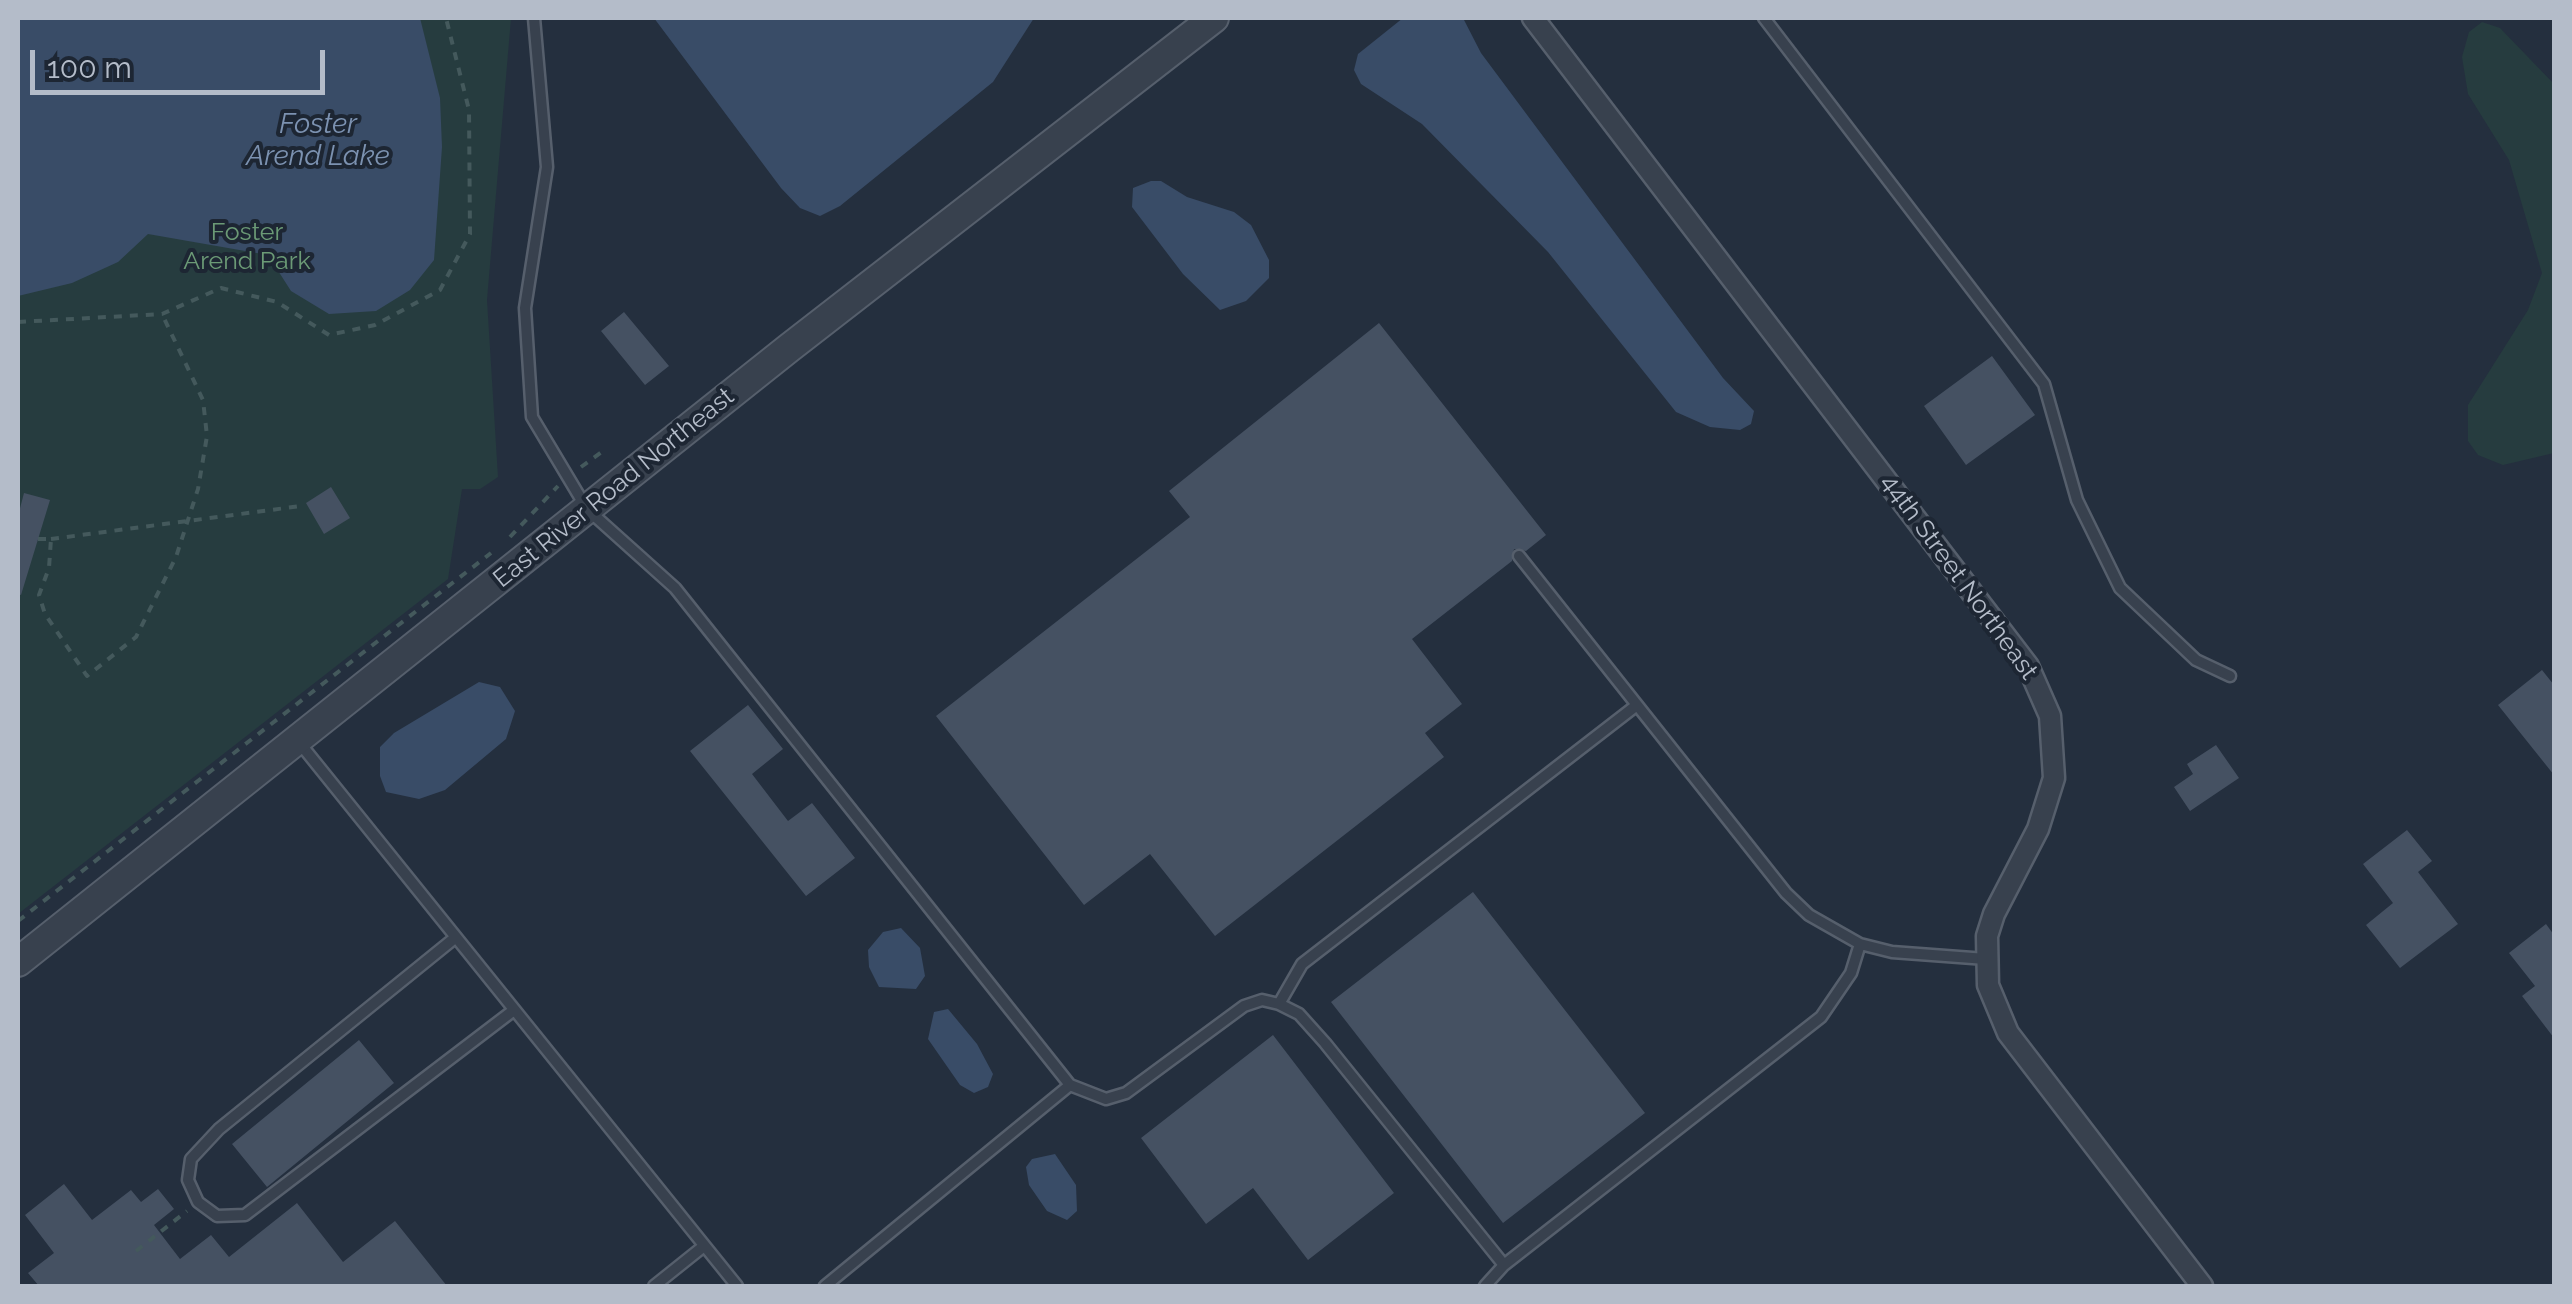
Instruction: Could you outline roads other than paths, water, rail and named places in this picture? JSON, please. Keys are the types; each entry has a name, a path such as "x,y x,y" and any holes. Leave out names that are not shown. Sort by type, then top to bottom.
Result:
{"street":[{"name":"East River Road Northeast","path":"18,962 587,509 1214,18"},
{"name":"44th Street Northeast","path":"1533,18 2010,639 2042,692 2055,745 2054,778 2038,828 1994,914 1986,958 1988,985 2008,1033 2202,1286"}],"lane":[{"path":"534,18 547,167 524,308 532,417 587,509 675,588 1070,1085 1106,1099 1126,1093 1244,1006 1262,1000 1280,1004 1299,1014 1325,1043 1504,1265"},
{"path":"1764,18 2044,384 2077,500 2120,588 2196,660 2230,676"},
{"path":"1519,556 1786,893 1825,927 1860,944 1892,952 1986,958"},
{"path":"1280,1004 1302,964 1637,705"},
{"path":"298,740 737,1286"},
{"path":"456,937 220,1129 191,1160 188,1180 198,1202 218,1216 246,1215 514,1010"},
{"path":"1486,1286 1504,1265 1821,1016 1839,995 1860,944"},
{"path":"825,1286 1070,1085"},
{"path":"654,1286 704,1246"}],"water":[{"name":"Foster Arend Lake","path":"18,18 420,18 440,98 442,147 434,260 410,290 376,311 329,314 291,291 268,255 148,234 118,262 72,283 18,296"},
{"path":"654,18 1034,18 993,82 840,206 820,216 800,208 781,188"},
{"path":"1403,18 1463,18 1481,53 1723,378 1754,411 1751,424 1740,430 1710,427 1676,412 1548,252 1422,124 1361,84 1354,70 1358,54"},
{"path":"1161,181 1187,197 1234,212 1251,225 1269,260 1269,278 1246,301 1220,310 1183,274 1132,207 1133,188"},
{"path":"479,682 500,687 515,711 506,739 445,790 419,799 386,792 380,776 380,747 394,733"},
{"path":"901,928 920,948 925,976 916,989 879,987 869,967 868,950 883,932"},
{"path":"948,1009 977,1044 993,1074 988,1087 974,1093 960,1085 928,1039 934,1012"},
{"path":"1055,1154 1076,1185 1077,1211 1067,1220 1047,1211 1029,1185 1026,1167 1032,1159"}],"park label":[{"name":"Foster Arend Park","path":"247,246"}]}
